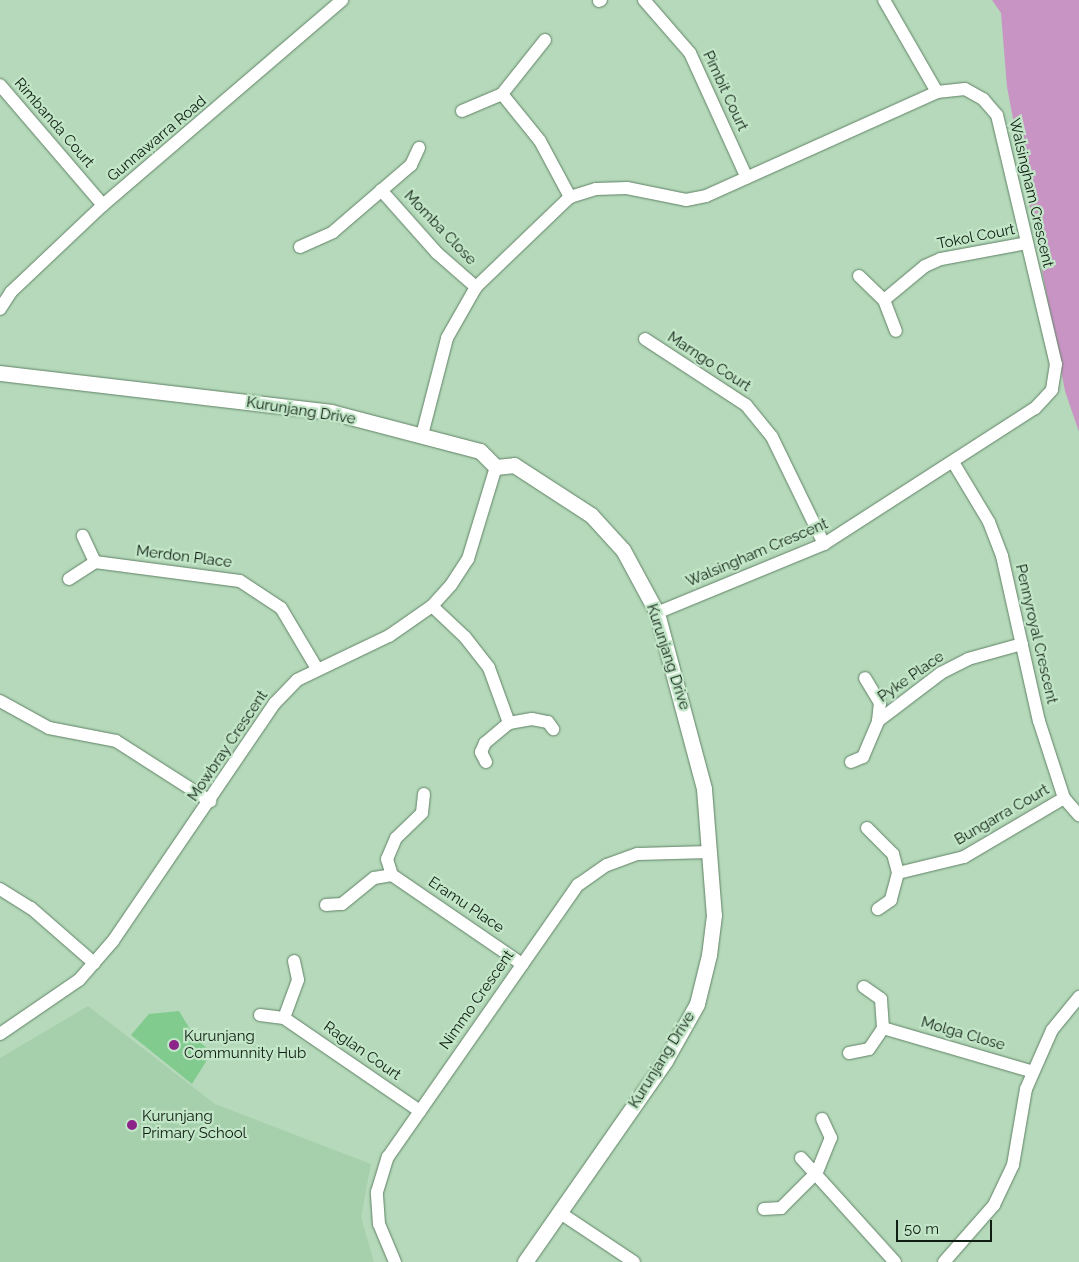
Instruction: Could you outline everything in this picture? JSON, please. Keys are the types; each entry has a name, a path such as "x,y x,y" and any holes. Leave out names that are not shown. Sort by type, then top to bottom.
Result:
{"street":[{"name":"Gunnawarra Road","path":"0,309 11,292 103,205 342,0"},
{"name":"Pimbit Court","path":"644,0 690,53 748,178"},
{"path":"884,0 937,92"},
{"path":"462,111 502,94 545,40"},
{"name":"Rimbanda Court","path":"0,85 103,205"},
{"name":"Walsingham Crescent","path":"422,435 447,338 476,287 570,196 596,189 627,188 686,200 748,178 937,92 966,89 983,99 997,116 1056,364 1055,381 1035,408 824,544 657,613"},
{"path":"502,94 540,140 570,196"},
{"name":"Momba Close","path":"300,247 332,232 411,165 419,148"},
{"name":"Momba Close","path":"381,190 437,253 476,287"},
{"name":"Tokol Court","path":"884,300 924,266 940,259 1027,243"},
{"path":"859,276 884,300 896,331"},
{"name":"Marngo Court","path":"645,339 746,405 772,437 824,544"},
{"name":"Kurunjang Drive","path":"0,373 331,412 480,451 496,467 514,465 591,515 623,550 657,613 704,789 714,915 697,1004 665,1061 526,1262"},
{"name":"Pennyroyal Crescent","path":"953,462 989,522 1022,644 1040,721 1064,798 1079,815"},
{"name":"Mowbray Crescent","path":"0,1034 59,995 94,963 210,802 274,703 316,667 389,636 432,606 468,559 496,467"},
{"path":"69,579 95,562 83,536"},
{"name":"Merdon Place","path":"95,562 240,580 281,608 316,667"},
{"path":"432,606 465,637 489,668 509,723"},
{"name":"Pyke Place","path":"878,721 941,673 968,659 1022,644"},
{"name":"Pyke Place","path":"851,762 863,757 878,721 880,703 865,678"},
{"path":"0,701 49,728 116,741 210,802"},
{"path":"486,762 481,752 485,743 509,723 532,719 548,722 553,729"},
{"path":"326,905 342,904 374,878 392,875 387,859 396,838 422,813 424,794"},
{"name":"Bungarra Court","path":"898,873 964,857 1064,798"},
{"path":"868,828 893,854 898,873 892,900 878,909"},
{"name":"Nimmo Crescent","path":"395,1262 379,1224 377,1192 388,1157 578,885 607,865 638,854 709,852"},
{"name":"Eramu Place","path":"392,875 522,964"},
{"path":"0,888 31,908 94,963"},
{"path":"284,1018 298,980 294,961"},
{"path":"849,1053 868,1049 883,1028 881,999 864,987"},
{"path":"944,1262 994,1205 1013,1165 1026,1090 1033,1072 1052,1030 1079,997"},
{"name":"Raglan Court","path":"260,1015 284,1018 420,1112"},
{"name":"Molga Close","path":"883,1028 1033,1072"},
{"path":"764,1209 781,1208 817,1172 831,1138 822,1119"},
{"path":"801,1158 817,1172 895,1262"},
{"path":"559,1212 634,1262"}],"shaded area":[{"path":"992,0 1079,0 1079,432 1065,391 1007,87 1001,13"},
{"name":"Kurunjang Primary School","path":"88,1006 215,1104 371,1164 361,1217 374,1262 0,1262 0,1058"}],"building":[{"name":"Kurunjang Communnity Hub","path":"179,1011 196,1039 212,1052 192,1084 131,1035 149,1014"}],"place":[{"name":"Kurunjang Communnity Hub","path":"174,1045"},
{"name":"Kurunjang Primary School","path":"132,1125"}]}
